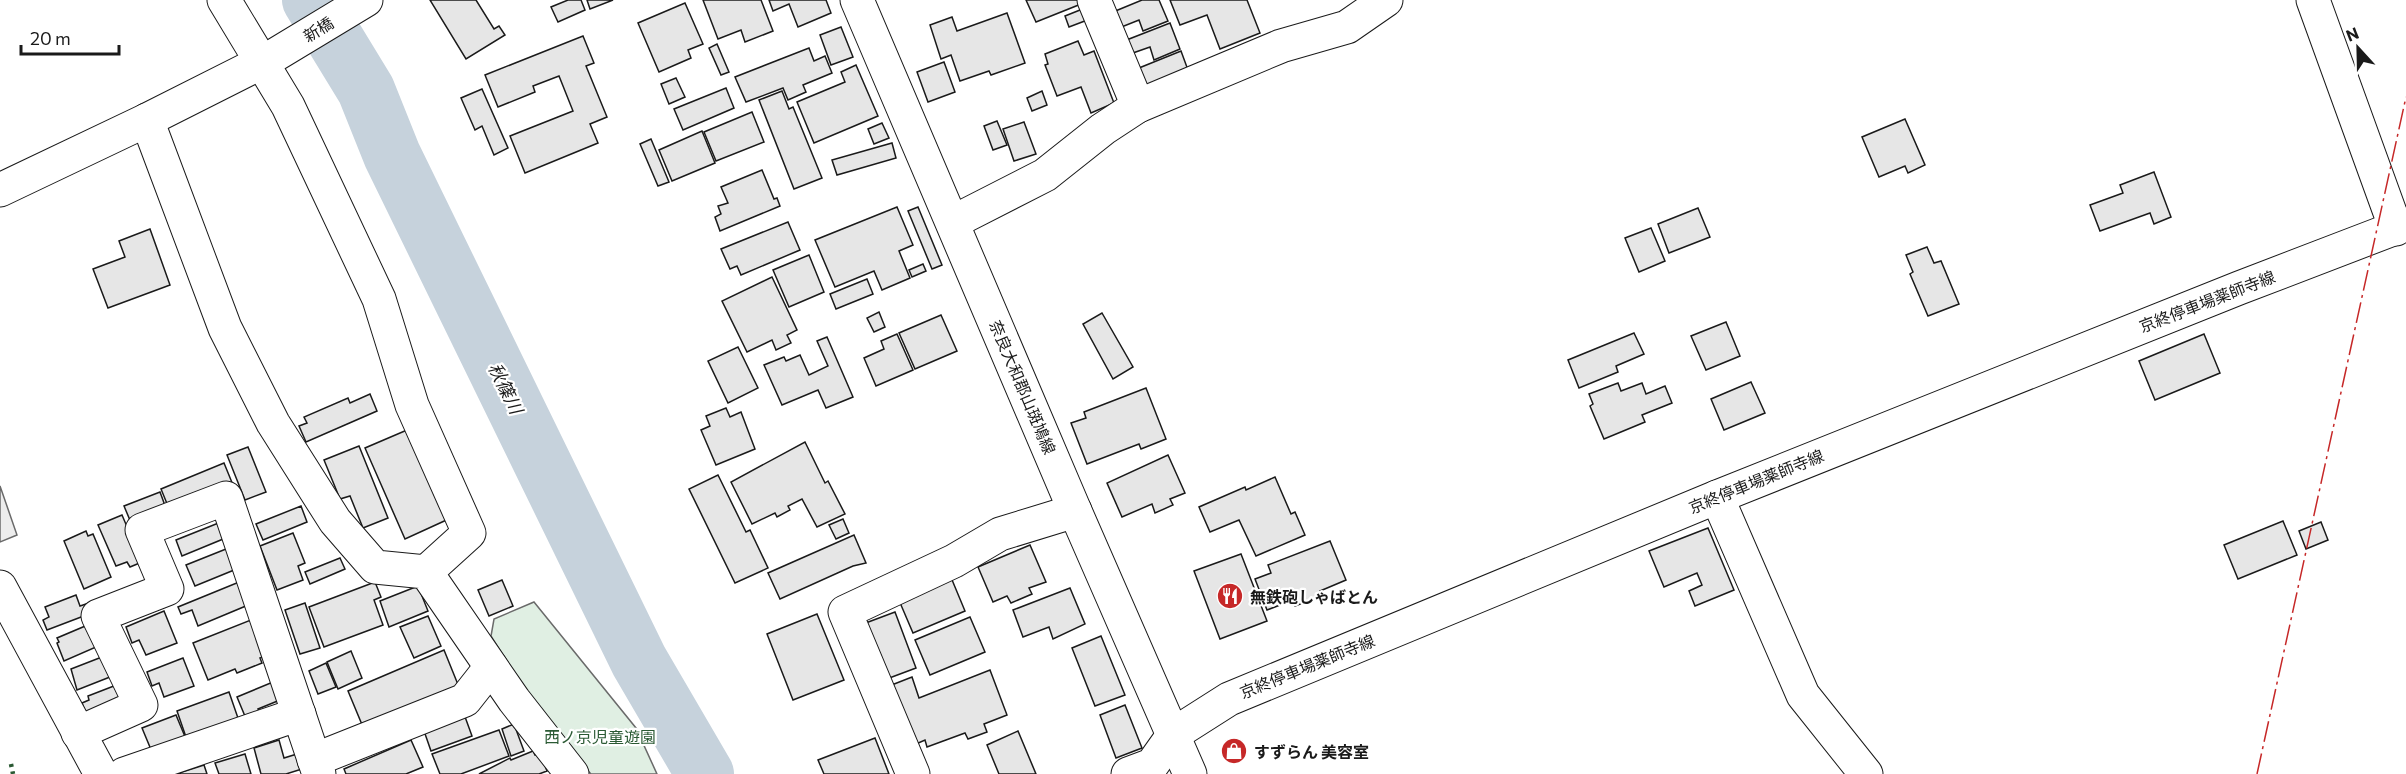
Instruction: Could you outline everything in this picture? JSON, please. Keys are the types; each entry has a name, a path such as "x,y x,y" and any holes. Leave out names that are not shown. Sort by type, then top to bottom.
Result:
{"street":[{"path":"147,120 225,328 273,423 335,521 375,567 426,572 468,532 412,405 379,299 266,60 224,0"},
{"name":"新橋","path":"0,190 266,60 366,0"},
{"name":"奈良大和郡山斑鳩線","path":"857,0 1190,774"},
{"path":"1094,0 1138,106"},
{"path":"953,222 1045,175 1103,129 1138,106 1281,46 1347,27 1386,0"},
{"path":"2313,0 2401,226"},
{"name":"京終停車場薬師寺線","path":"1128,774 1152,765 1174,734 1229,699 1717,497 2239,288 2401,226"},
{"path":"1717,497 1803,695 1866,774"},
{"path":"78,733 141,705 98,616 167,590 142,530 226,498 317,767 465,700 491,667"},
{"path":"913,774 845,612 954,561 1000,534 1075,511"},
{"path":"426,572 514,700 572,774"},
{"path":"0,587 101,774"},
{"path":"124,774 299,714"}],"green space":[{"name":"西ノ京児童遊園","path":"534,602 636,728 657,774 591,774 538,707 491,636 494,619"}],"shaded area":[{"path":"0,486 17,535 0,542"}],"building":[{"path":"430,0 476,0 494,29 499,26 505,35 466,59"},
{"path":"568,0 581,0 585,10 558,22 551,7"},
{"path":"587,0 613,0 590,9"},
{"path":"703,0 761,0 773,31 745,42 741,30 718,39"},
{"path":"769,0 826,0 831,13 798,27 789,4 773,11"},
{"path":"1026,0 1079,0 1081,4 1036,22"},
{"path":"1142,0 1159,0 1168,21 1143,31 1139,20 1119,28 1113,12"},
{"path":"1170,0 1247,0 1260,33 1220,49 1207,15 1180,25"},
{"path":"685,3 703,44 688,50 691,58 659,72 638,23"},
{"path":"1085,8 1090,19 1069,27 1065,16"},
{"path":"1007,13 1025,63 991,75 989,71 960,81 951,55 941,59 930,25 952,17 957,31"},
{"path":"1170,23 1180,49 1154,60 1150,47 1130,54 1124,41"},
{"path":"841,27 853,57 831,65 820,35"},
{"path":"583,36 594,63 586,66 607,117 590,124 598,143 525,173 510,136 573,111 559,76 533,86 535,92 498,107 485,75"},
{"path":"1078,41 1084,55 1094,51 1114,103 1091,113 1081,87 1057,96 1045,65 1048,64 1045,54"},
{"path":"717,44 729,72 721,75 709,48"},
{"path":"809,48 814,61 825,56 832,73 803,85 806,92 788,100 783,88 746,102 735,77"},
{"path":"1181,51 1188,70 1147,87 1139,68"},
{"path":"944,62 955,92 928,102 917,72"},
{"path":"856,65 878,116 814,143 797,102 845,82 841,72"},
{"path":"676,78 685,97 669,104 661,84"},
{"path":"726,88 734,108 683,130 674,109"},
{"path":"482,89 508,148 494,155 482,126 475,130 461,98"},
{"path":"782,91 789,109 793,107 822,178 794,189 759,100"},
{"path":"1042,91 1047,105 1032,111 1027,98"},
{"path":"752,112 764,142 716,161 704,132"},
{"path":"1905,119 1925,165 1908,173 1905,166 1879,177 1862,137"},
{"path":"997,121 1007,145 993,150 984,126"},
{"path":"1024,122 1036,154 1014,161 1003,129"},
{"path":"882,123 889,138 874,144 868,129"},
{"path":"702,131 715,163 672,181 659,150"},
{"path":"651,139 669,182 658,186 640,144"},
{"path":"892,143 896,158 837,175 832,160"},
{"path":"762,170 774,199 777,198 780,206 720,231 715,217 721,214 718,206 728,203 721,187"},
{"path":"2154,172 2171,217 2154,224 2150,213 2100,231 2090,205 2123,193 2120,185"},
{"path":"897,207 913,245 899,251 910,278 882,290 874,271 835,287 815,240"},
{"path":"918,207 942,265 932,269 908,211"},
{"path":"1698,208 1710,237 1669,253 1658,224"},
{"path":"788,222 800,250 741,275 737,266 730,269 721,249"},
{"path":"1651,228 1665,261 1639,272 1625,238"},
{"path":"150,229 170,285 108,308 93,269 125,257 119,241"},
{"path":"1927,247 1934,263 1941,261 1959,304 1928,316 1910,274 1913,272 1906,255"},
{"path":"809,255 824,292 789,307 773,270"},
{"path":"923,264 926,271 912,277 909,270"},
{"path":"772,277 797,330 787,335 791,343 776,350 772,340 747,352 722,301"},
{"path":"867,279 873,294 836,309 830,294"},
{"path":"879,312 885,327 874,332 867,318"},
{"path":"1102,313 1133,367 1113,379 1083,324"},
{"path":"941,315 957,351 915,369 899,333"},
{"path":"1726,322 1740,356 1706,370 1691,336"},
{"path":"1634,333 1644,354 1616,366 1618,372 1579,388 1568,360"},
{"path":"897,334 913,370 876,386 864,358 884,349 881,341"},
{"path":"2204,334 2220,373 2155,400 2139,361"},
{"path":"827,337 853,397 826,408 818,390 782,405 764,365 784,357 786,361 800,355 809,375 828,366 817,341"},
{"path":"738,347 758,388 728,403 708,361"},
{"path":"1751,382 1765,413 1724,430 1711,399"},
{"path":"1618,383 1621,391 1642,383 1646,394 1665,386 1672,403 1642,415 1645,422 1604,439 1590,406 1593,404 1589,394"},
{"path":"1146,388 1166,439 1141,449 1139,444 1087,464 1071,423 1086,418 1084,412"},
{"path":"370,394 377,411 306,442 299,426 307,423 304,417 348,398 350,403"},
{"path":"726,408 730,417 741,412 755,449 716,465 701,430 710,426 706,416"},
{"path":"414,427 453,517 405,539 365,448"},
{"path":"805,442 825,483 828,481 845,514 817,527 802,499 788,506 790,510 777,517 775,513 752,524 731,482"},
{"path":"359,446 388,518 363,528 350,496 340,499 324,460"},
{"path":"248,447 266,492 245,500 227,455"},
{"path":"1168,455 1185,493 1170,499 1173,505 1155,513 1152,504 1122,517 1107,483"},
{"path":"224,463 233,485 170,511 161,489"},
{"path":"718,475 746,532 750,530 768,568 735,583 689,489"},
{"path":"1275,477 1291,514 1295,512 1305,535 1256,556 1239,520 1210,532 1199,507"},
{"path":"160,492 167,511 132,525 124,506"},
{"path":"301,506 307,522 263,540 256,524"},
{"path":"122,515 142,562 130,567 127,562 116,566 98,525"},
{"path":"843,519 849,533 836,539 829,525"},
{"path":"2283,521 2297,555 2238,579 2224,545"},
{"path":"221,522 228,537 182,556 176,540"},
{"path":"2321,522 2328,540 2306,549 2299,531"},
{"path":"1708,528 1734,590 1695,606 1689,591 1702,585 1697,573 1664,587 1649,551"},
{"path":"86,531 88,536 93,534 111,577 84,589 64,541"},
{"path":"293,533 305,563 298,566 303,580 277,590 260,546"},
{"path":"854,535 866,563 853,566 780,599 768,573"},
{"path":"1330,541 1346,580 1320,591 1321,596 1295,606 1293,600 1267,610 1255,579 1271,573 1268,565"},
{"path":"1030,545 1046,582 1029,588 1032,594 1011,603 1007,596 993,602 978,567"},
{"path":"231,547 239,568 195,586 186,565"},
{"name":"無鉄砲しゃばとん","path":"1241,554 1267,621 1220,639 1194,571"},
{"path":"340,558 345,569 310,584 305,572"},
{"path":"950,575 965,611 913,633 898,598"},
{"path":"244,580 253,603 198,626 192,610 181,614 178,607"},
{"path":"502,580 513,606 489,616 478,590"},
{"path":"375,582 381,597 374,600 383,625 324,647 309,607"},
{"path":"418,586 428,611 389,627 380,601"},
{"path":"1070,588 1085,624 1053,639 1049,627 1023,637 1013,610"},
{"path":"76,595 80,606 86,604 89,614 47,630 43,620 49,617 45,607"},
{"path":"305,603 320,648 300,654 285,610"},
{"path":"164,611 177,643 146,655 139,640 132,643 126,627"},
{"path":"895,612 916,668 884,680 863,624"},
{"path":"817,614 844,680 793,700 767,634"},
{"path":"428,616 441,646 414,658 400,627"},
{"path":"970,617 985,652 930,675 915,640"},
{"path":"256,618 270,655 260,658 262,663 237,673 235,669 208,680 193,643"},
{"path":"90,624 103,644 64,661 57,638"},
{"path":"1101,636 1125,695 1095,706 1072,648"},
{"path":"444,650 459,687 363,727 348,691"},
{"path":"351,651 362,678 338,689 327,662"},
{"path":"107,655 115,675 77,690 71,669"},
{"path":"183,658 194,686 164,697 159,683 152,686 147,672"},
{"path":"326,663 336,687 318,694 309,671"},
{"path":"990,670 1007,715 984,724 987,732 968,739 965,733 927,747 925,740 907,748 884,688 912,677 919,698"},
{"path":"273,682 280,700 258,709 261,716 247,721 237,697"},
{"path":"119,684 125,699 86,714 82,703 89,700 88,696"},
{"path":"229,692 239,721 187,740 177,711"},
{"path":"1125,705 1142,748 1116,758 1100,715"},
{"path":"464,714 472,736 431,751 423,728"},
{"path":"176,715 186,739 152,752 142,728"},
{"path":"514,724 524,751 511,756 502,729"},
{"path":"499,730 509,756 461,774 440,774 432,754"},
{"path":"1018,731 1036,774 999,774 987,745"},
{"path":"875,738 889,774 824,774 818,760"},
{"path":"279,740 284,758 297,754 302,769 286,774 261,774 254,748"},
{"path":"411,740 423,767 406,774 346,774 344,769"},
{"path":"533,751 535,755 540,753 547,771 539,774 479,774 510,758 511,760"},
{"path":"245,754 251,774 219,774 215,763"},
{"path":"204,765 207,774 176,774"}],"waterway":[{"name":"秋篠川","path":"311,0 366,90 392,155 639,661 705,774"}],"hedge":[{"path":"11,764 13,774"}],"power":[{"path":"2257,774 2406,97"}],"place":[{"name":"無鉄砲しゃばとん","path":"1230,596"},
{"name":"すずらん 美容室","path":"1234,751"}]}
